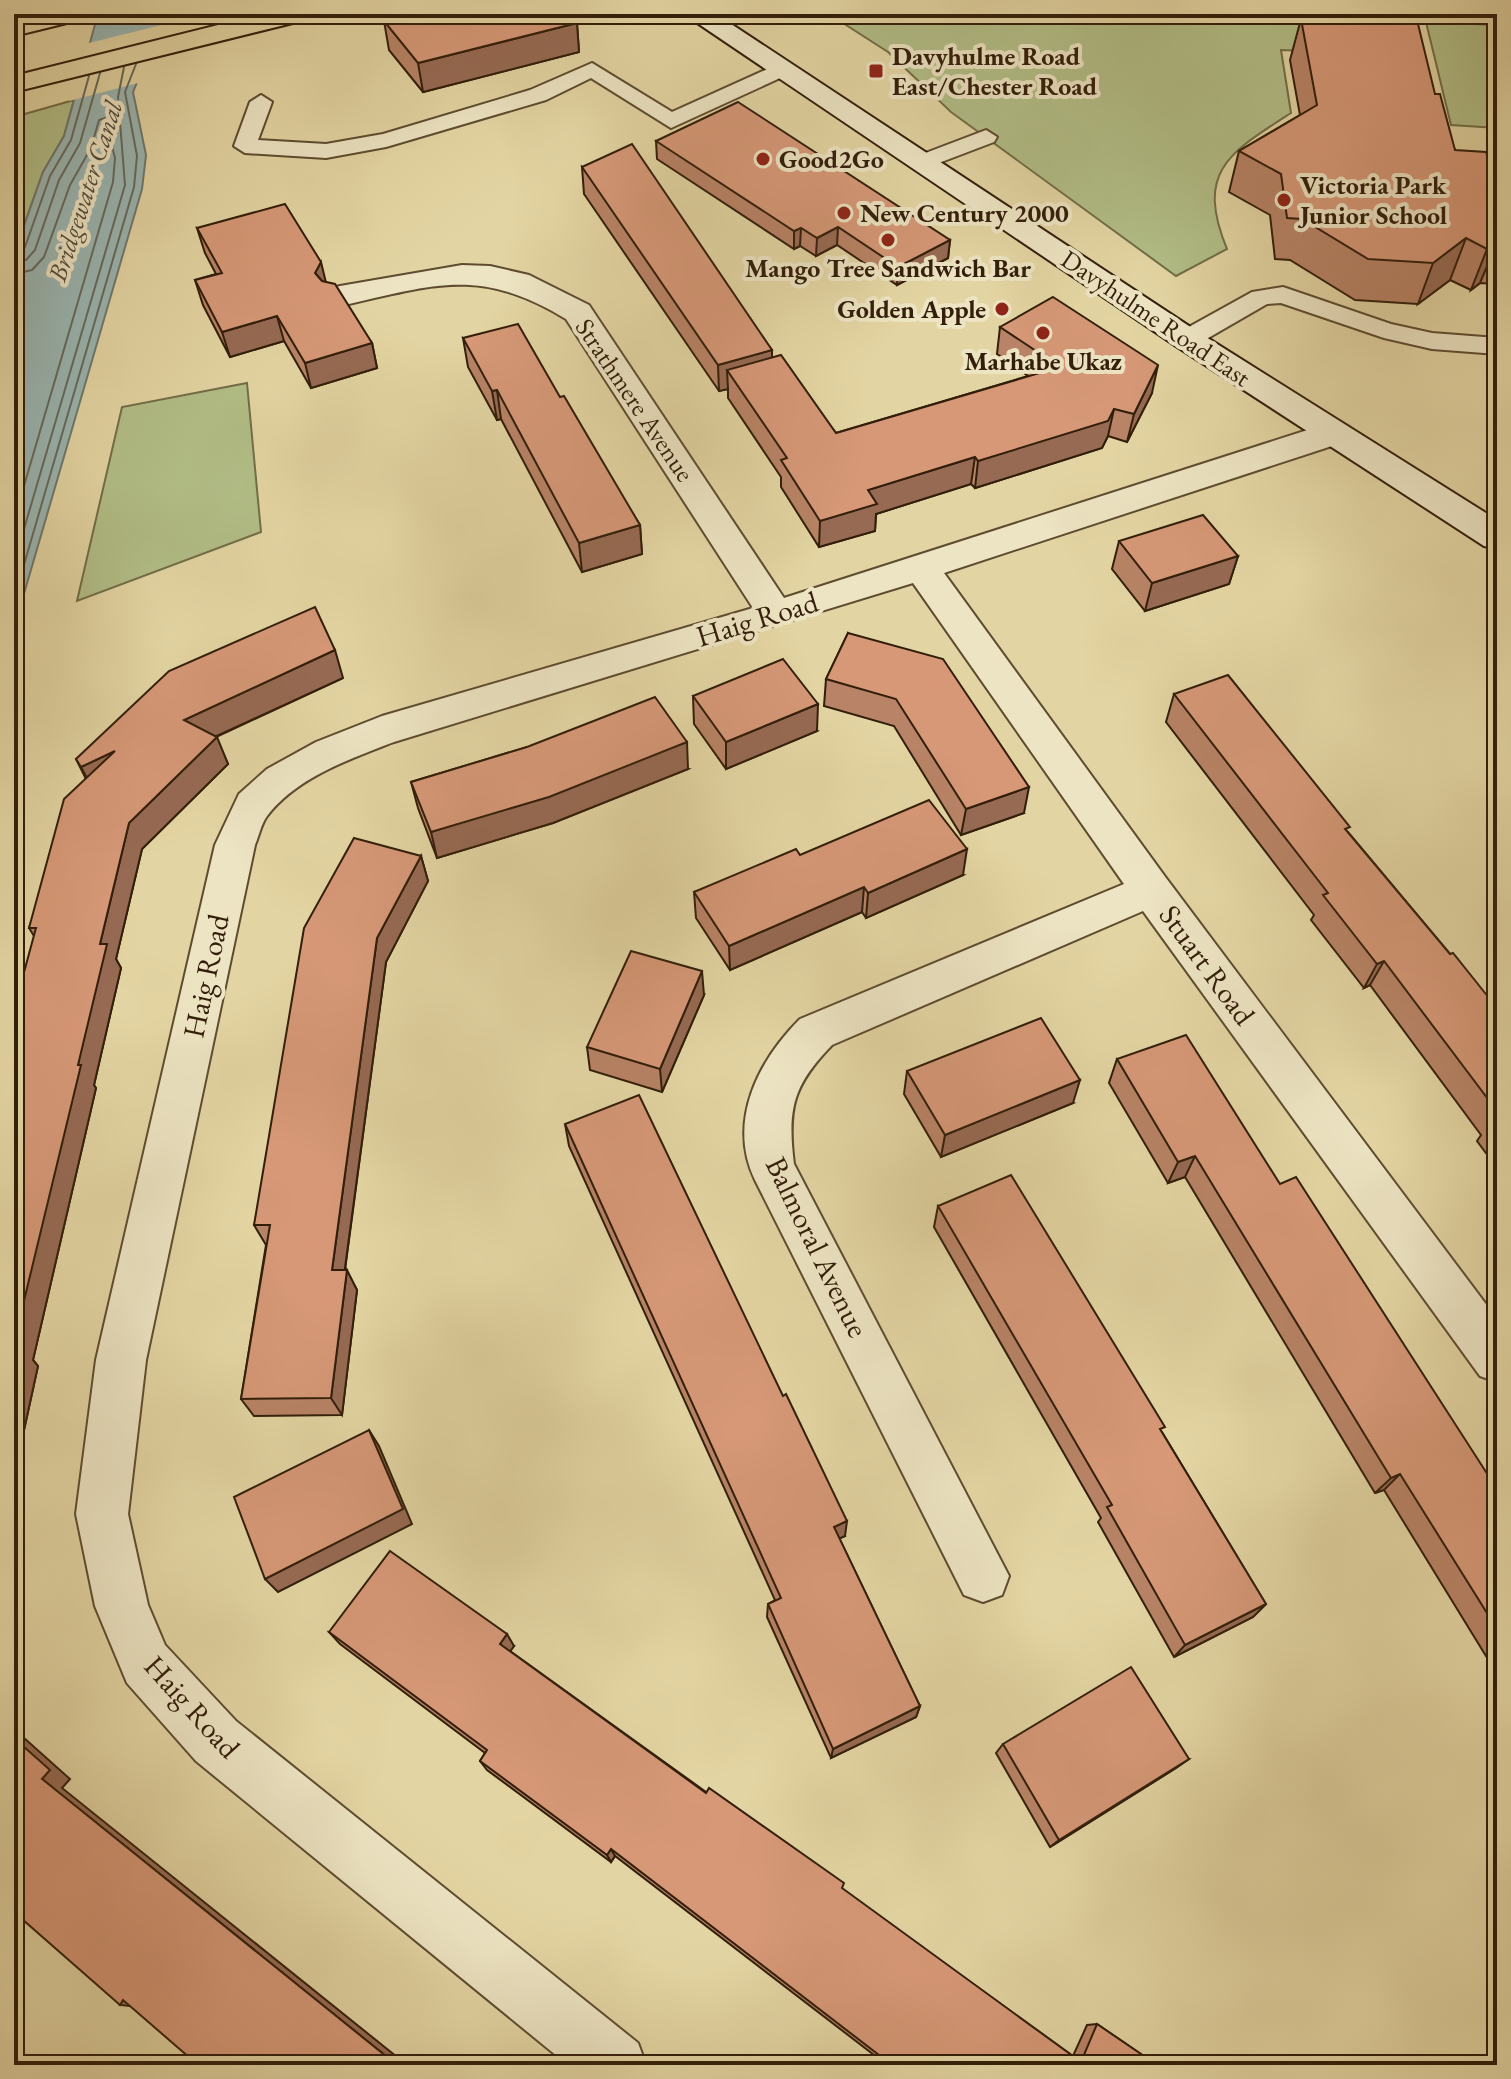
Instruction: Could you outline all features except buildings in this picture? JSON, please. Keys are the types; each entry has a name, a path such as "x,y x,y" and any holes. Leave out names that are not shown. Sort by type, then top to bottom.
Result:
{"highway":[{"path":"18,27 69,14"},
{"path":"15,84 295,14"}],"street":[{"name":"Davyhulme Road East","path":"698,14 1332,434 1497,537"},
{"name":"Strathmere Avenue","path":"340,296 450,274 490,274 546,290 578,312 776,614"},
{"name":"Haig Road","path":"616,2065 216,1741 146,1664 122,1606 102,1514 121,1360 235,845 251,807 285,776 323,755 382,731 776,614 1332,434"},
{"name":"Stuart Road","path":"921,567 1151,890 1497,1359"},
{"name":"Balmoral Avenue","path":"983,1576 771,1166 766,1131 769,1098 790,1056 816,1032 1151,890"}],"lane":[{"path":"261,102 245,146 326,151 386,140 475,115 538,95 592,69 671,121 783,68"},
{"path":"923,162 986,137"},
{"path":"1187,339 1261,297 1283,295 1384,330 1432,341 1497,346"}],"green space":[{"path":"829,14 1377,14 1384,54 1281,50 1291,113 1250,140 1224,167 1217,182 1215,200 1227,249 1176,276 951,112 888,52"},
{"path":"1426,22 1497,25 1497,128 1451,125"},
{"path":"74,100 64,136 43,172 14,254 14,117"},
{"path":"247,383 261,532 77,601 122,407"}],"water":[{"name":"Bridgewater Canal","path":"98,14 165,14 133,92 146,155 142,189 14,628 14,254 43,172 64,136"}],"pier":[{"path":"165,24 142,82 69,101 85,44"}],"place":[{"name":"Davyhulme Road East/Chester Road","path":"876,71"},
{"name":"Good2Go","path":"763,159"},
{"name":"Victoria Park Junior School","path":"1284,200"},
{"name":"New Century 2000","path":"844,213"},
{"name":"Mango Tree Sandwich Bar","path":"888,240"},
{"name":"Golden Apple","path":"1002,309"},
{"name":"Marhabe Ukaz","path":"1043,333"}]}
